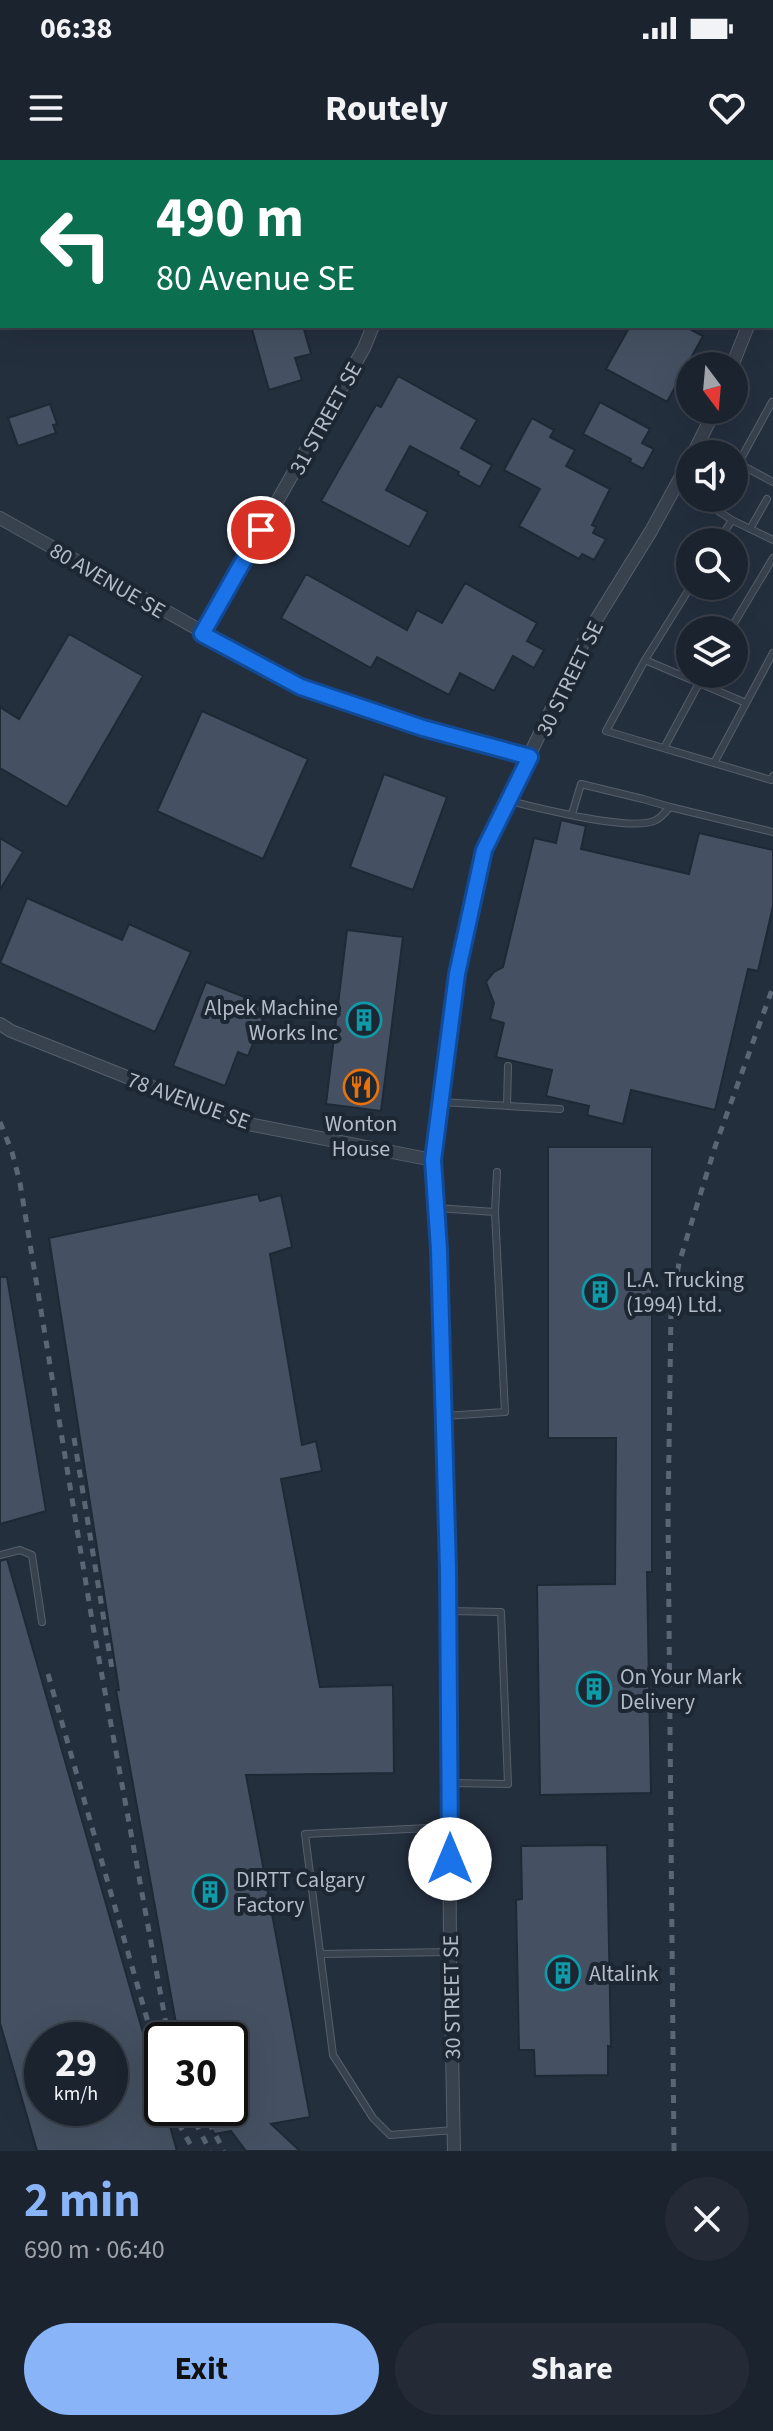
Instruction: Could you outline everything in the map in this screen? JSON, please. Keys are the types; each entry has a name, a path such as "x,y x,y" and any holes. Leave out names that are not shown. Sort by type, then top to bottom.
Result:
{"street":[{"name":"31 STREET SE","path":"202,634 364,348 372,328"},
{"path":"738,352 747,328"},
{"name":"30 STREET SE","path":"454,2151 449,1611 433,1160 457,974 484,850 588,633 676,485"},
{"name":"80 AVENUE SE","path":"0,518 301,687 423,728 530,757"},
{"name":"78 AVENUE SE","path":"0,1024 243,1123 433,1160"}],"lane":[{"path":"748,442 772,402"},
{"path":"748,468 773,482"},
{"path":"750,529 767,499"},
{"path":"720,512 773,540"},
{"path":"727,528 732,520"},
{"path":"738,616 773,558"},
{"path":"682,600 606,731 771,780 773,776"},
{"path":"714,763 772,659"},
{"path":"645,660 676,672"},
{"path":"664,748 697,688"},
{"path":"713,688 746,703"},
{"path":"572,814 581,784 773,832"},
{"path":"508,801 632,824 656,821 670,807"},
{"path":"507,1106 508,1066"},
{"path":"440,1102 560,1109"},
{"path":"444,1416 505,1412 495,1212 497,1172"},
{"path":"436,1208 495,1212"},
{"path":"0,1555 20,1550 32,1555 42,1622"},
{"path":"449,1611 501,1612 508,1784 450,1783"},
{"path":"450,1827 305,1834 333,2055 373,2118 390,2135 454,2130"},
{"path":"320,1954 450,1952"}],"building":[{"path":"252,328 304,328 311,354 295,358 302,380 269,390"},
{"path":"629,328 688,328 703,336 694,352 676,352 676,386 667,402 606,369"},
{"path":"398,376 477,420 461,448 492,465 480,487 410,446 386,490 428,512 409,547 321,501 376,405 381,407"},
{"path":"600,402 650,429 642,443 654,449 643,469 630,462 631,459 583,434"},
{"path":"50,404 57,424 53,425 56,433 18,446 8,418"},
{"path":"532,418 554,430 550,437 575,450 566,466 610,489 592,525 596,527 593,533 606,539 594,560 582,554 579,559 519,526 540,489 504,470"},
{"path":"306,574 407,630 417,610 442,623 465,583 537,623 527,641 544,650 534,668 513,656 494,691 460,673 449,695 377,657 371,668 281,618"},
{"path":"69,634 143,676 67,807 0,768 0,707 19,719"},
{"path":"202,711 308,759 263,859 157,811"},
{"path":"384,774 447,797 413,890 350,867"},
{"path":"561,820 586,826 581,849 689,874 699,833 773,850 773,906 758,971 748,969 715,1110 631,1090 623,1124 587,1115 589,1106 546,1096 552,1070 496,1057 504,1023 490,1019 494,1003 486,982 503,967 534,838 556,843"},
{"path":"0,838 23,852 0,890"},
{"path":"27,898 122,940 129,924 191,952 155,1032 0,963"},
{"name":"Alpek Machine Works Inc","path":"347,930 403,937 381,1111 326,1104"},
{"path":"206,982 268,1006 248,1056 238,1052 225,1086 173,1066"},
{"path":"548,1147 652,1147 652,1572 647,1572 651,1793 540,1795 537,1585 615,1584 616,1438 548,1438"},
{"path":"258,1194 260,1201 281,1195 292,1247 270,1254 302,1445 316,1441 322,1471 281,1479 320,1687 393,1685 394,1773 246,1775 310,2117 271,2124 300,2151 246,2151 231,2131 214,2134 211,2126 248,2126 248,2022 176,2022 116,1690 119,1690 49,1238"},
{"path":"0,1277 7,1277 46,1511 0,1524"},
{"path":"7,1559 144,2036 144,2126 170,2126 177,2151 37,2151 30,2126 128,2126 128,2022 24,2022 24,2106 0,2023 0,1561"},
{"name":"Altalink","path":"607,1845 611,2047 608,2046 608,2075 535,2076 534,2050 519,2050 516,1900 522,1899 521,1846"}],"railway":[{"path":"674,2151 668,1516 671,1311 679,1263 716,1144 773,987"},
{"path":"0,1122 20,1183 94,1632 166,2022"},
{"path":"74,1438 113,1675"},
{"path":"48,1674 148,2022"},
{"path":"180,2126 194,2151"},
{"path":"197,2126 210,2151"},
{"path":"211,2126 224,2151"}],"place":[{"name":"Alpek Machine Works Inc","path":"364,1020"},
{"name":"Wonton House","path":"361,1087"},
{"name":"L.A. Trucking (1994) Ltd.","path":"600,1292"},
{"name":"On Your Mark Delivery","path":"594,1689"},
{"name":"DIRTT Calgary Factory","path":"210,1892"},
{"name":"Altalink","path":"563,1973"}],"route":[{"path":"261,530 202,634 301,687 423,728 530,757 484,850 457,974 433,1160 439,1250 448,1569 450,1859"}]}
